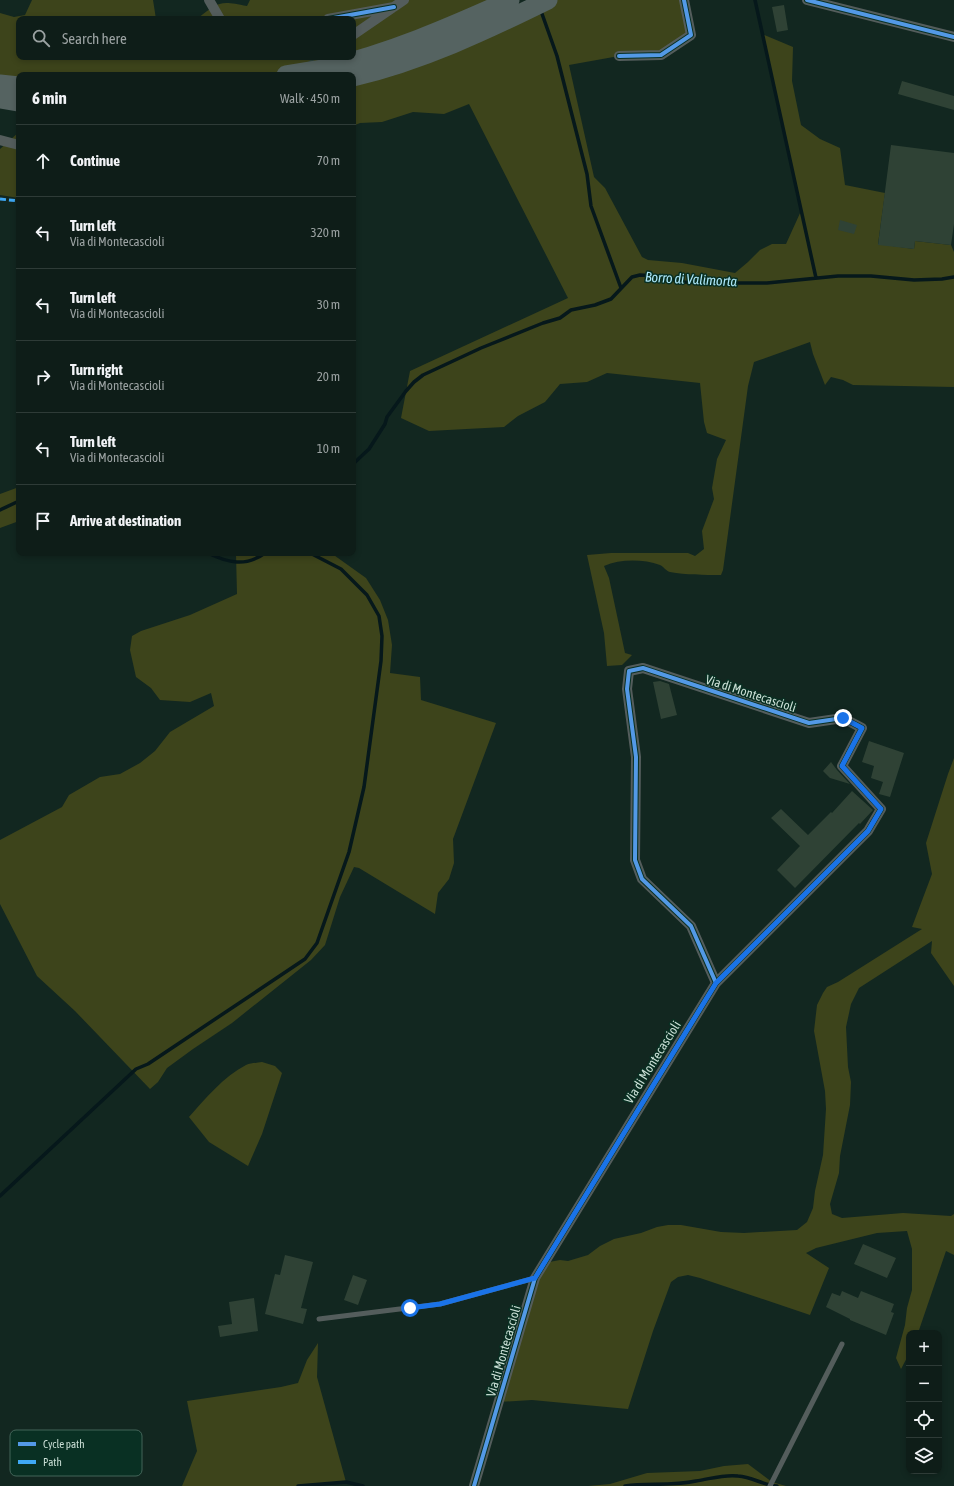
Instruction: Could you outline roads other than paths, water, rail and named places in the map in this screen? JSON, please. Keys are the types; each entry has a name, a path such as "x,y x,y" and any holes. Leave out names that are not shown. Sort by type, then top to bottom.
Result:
{"highway":[{"path":"356,59 397,47 463,22 510,0"},
{"path":"356,76 375,72 427,54 480,32 548,0"},
{"path":"304,72 323,69 353,60"},
{"path":"0,84 16,86"},
{"path":"0,99 16,102"}],"street":[{"path":"209,0 218,16"},
{"path":"356,33 404,0"},
{"path":"619,56 661,55 691,35 684,0"},
{"path":"807,0 954,37"},
{"path":"343,16 394,6"},
{"path":"0,140 16,144"},
{"name":"Via di Montecascioli","path":"474,1486 535,1278 716,983 868,831 881,809 842,766 862,728 843,718 809,723 643,668 630,671 627,689 636,758 635,860 642,879 691,926 716,983"}],"lane":[{"path":"319,1319 440,1304 535,1278"},
{"path":"770,1486 842,1344"}],"waterway":[{"path":"755,0 816,278"},
{"path":"541,11 557,56 587,174 591,206 621,288"},
{"name":"Borro di Valimorta","path":"356,461 369,449 385,424 387,417 406,391 423,375 481,348 543,323 560,318 571,310 595,305 611,299 632,277 640,275 658,276 684,282 732,283 767,283 838,276 871,276 914,280 954,277"},
{"name":"Borro di Valimorta","path":"0,510 16,502"},
{"name":"Borro di Valimorta","path":"216,556 237,562 244,562 260,556"},
{"path":"0,1196 136,1069 148,1064 305,959 317,943 349,852 364,787 381,661 382,636 379,616 367,595 341,569 316,556"},
{"path":"625,1486 687,1483 722,1476 743,1477 777,1486"},
{"path":"298,1486 346,1482 363,1486"}],"tunnel":[{"path":"308,69 318,60"}]}
